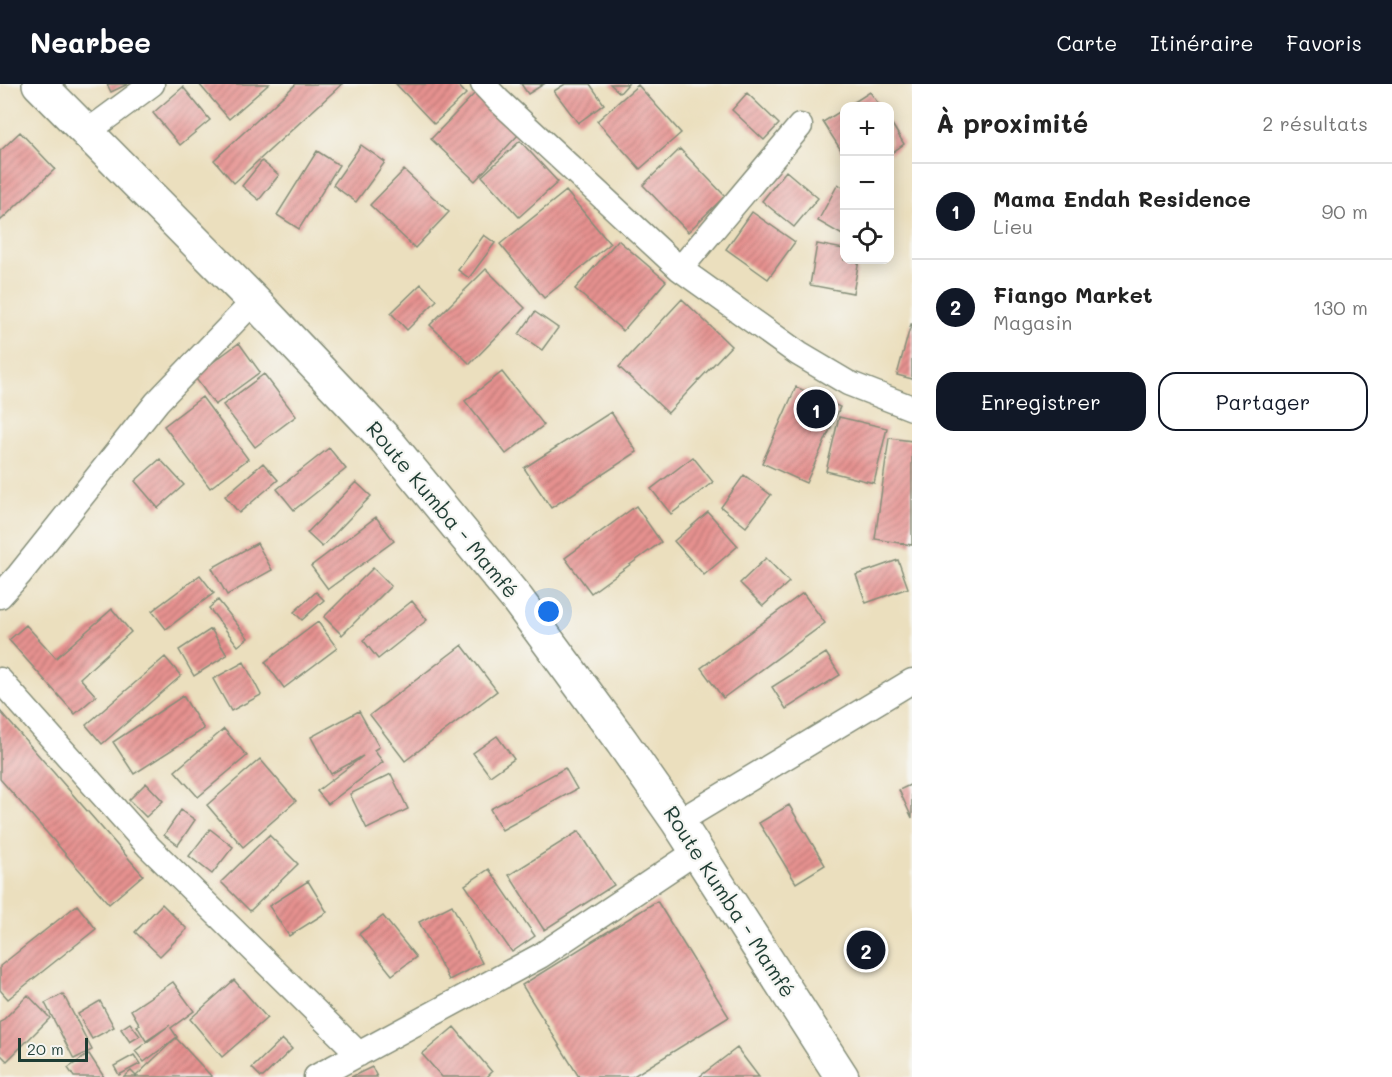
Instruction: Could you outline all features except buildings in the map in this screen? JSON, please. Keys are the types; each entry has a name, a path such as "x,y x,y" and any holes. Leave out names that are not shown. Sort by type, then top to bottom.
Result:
{"highway":[{"name":"Route Kumba - Mamfé","path":"39,84 254,301 387,441 517,599 678,822 842,1077"}],"street":[{"path":"87,132 152,84"},
{"path":"483,84 680,269 799,354 848,382 912,408"},
{"path":"680,269 800,126"},
{"path":"0,596 157,402 254,301"},
{"path":"0,680 149,847 359,1054"},
{"path":"678,822 912,681"},
{"path":"316,1077 540,956 697,851"}],"place":[{"name":"Mama Endah Residence","path":"816,409"},
{"name":"Fiango Market","path":"866,950"}]}
